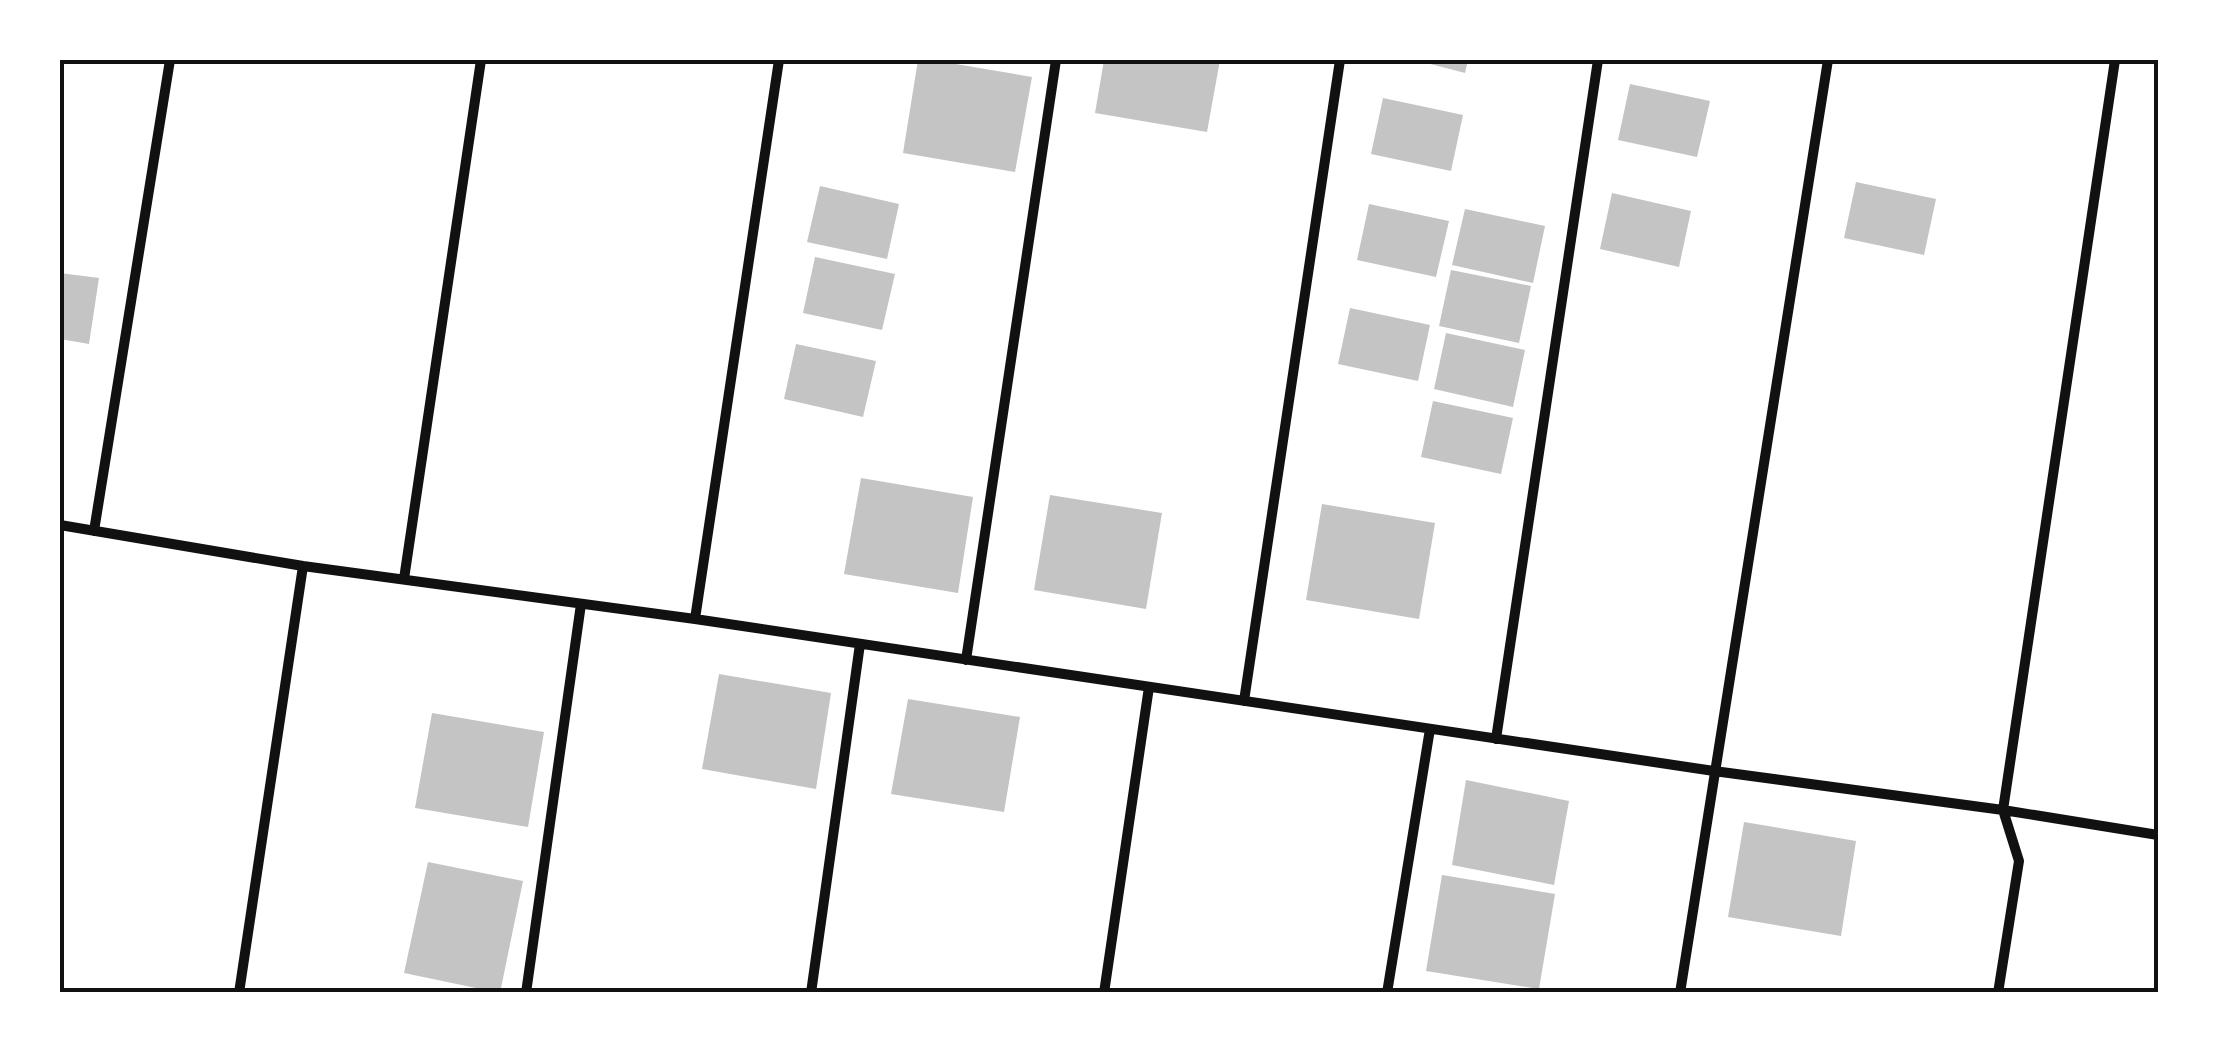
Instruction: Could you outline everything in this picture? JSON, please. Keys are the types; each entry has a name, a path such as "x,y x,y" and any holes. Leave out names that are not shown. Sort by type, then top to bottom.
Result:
{"street":[{"path":"94,530 170,60"},
{"path":"404,579 481,60"},
{"path":"694,619 778,60"},
{"path":"966,660 1056,60"},
{"path":"1244,702 1340,60"},
{"path":"1496,739 1598,60"},
{"path":"1680,993 1828,60"},
{"path":"1998,993 2019,861 2003,810 2115,60"},
{"path":"60,525 303,566 694,619 2158,835"},
{"path":"239,993 303,566"},
{"path":"526,993 582,604"},
{"path":"811,993 860,644"},
{"path":"1104,993 1149,687"},
{"path":"1387,993 1430,729"}],"building":[{"path":"918,60 1032,77 1015,172 903,153"},
{"path":"1104,60 1220,60 1207,132 1095,113"},
{"path":"1415,60 1468,60 1465,73"},
{"path":"1630,84 1710,101 1697,157 1618,140"},
{"path":"1383,98 1463,115 1451,171 1371,154"},
{"path":"1856,182 1936,199 1924,255 1844,238"},
{"path":"820,186 899,204 887,259 807,242"},
{"path":"1612,193 1691,211 1679,267 1600,249"},
{"path":"1369,204 1449,221 1436,277 1357,260"},
{"path":"1465,209 1545,226 1533,283 1452,265"},
{"path":"815,257 895,274 882,330 803,313"},
{"path":"1451,270 1531,286 1519,343 1439,326"},
{"path":"60,273 99,278 89,344 60,339"},
{"path":"1350,308 1430,325 1418,381 1338,364"},
{"path":"1446,333 1525,350 1513,407 1434,389"},
{"path":"796,344 876,361 863,417 784,399"},
{"path":"1433,401 1513,418 1501,474 1421,457"},
{"path":"861,478 973,497 958,593 844,574"},
{"path":"1050,495 1162,513 1146,609 1034,590"},
{"path":"1322,504 1435,523 1419,619 1306,600"},
{"path":"719,674 831,693 816,789 702,769"},
{"path":"908,699 1020,717 1004,812 891,794"},
{"path":"432,713 544,732 528,827 415,808"},
{"path":"1466,780 1569,801 1554,885 1452,865"},
{"path":"1744,822 1856,841 1841,936 1728,917"},
{"path":"428,862 523,881 500,993 404,973"},
{"path":"1442,875 1555,894 1539,989 1426,971"}]}
